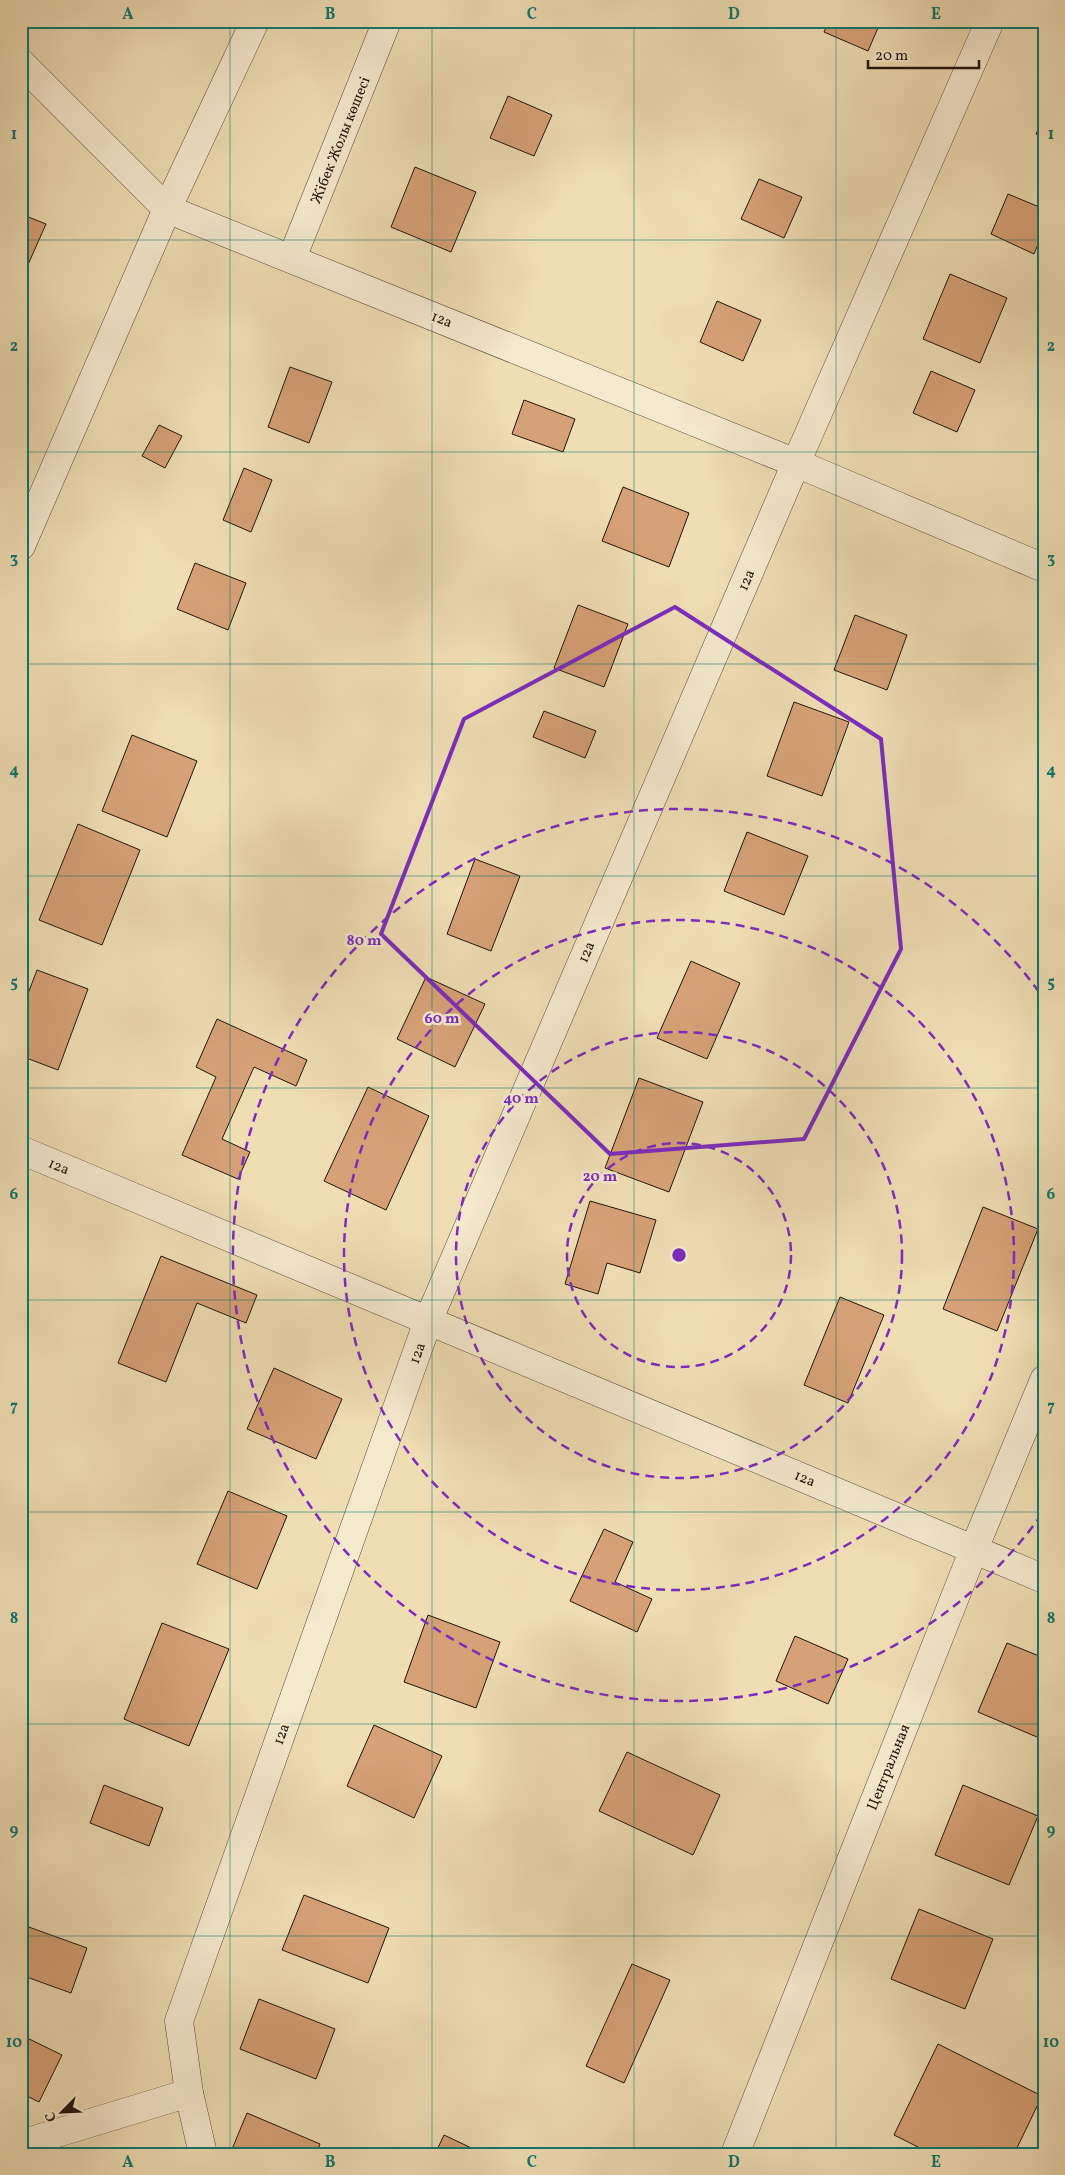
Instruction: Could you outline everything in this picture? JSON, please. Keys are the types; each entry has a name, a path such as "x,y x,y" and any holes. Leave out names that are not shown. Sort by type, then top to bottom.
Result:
{"street":[{"path":"21,546 167,209 255,21"},
{"name":"Жібек Жолы көшесі","path":"292,258 387,21"},
{"path":"990,21 796,463 1044,568"},
{"path":"21,63 167,209"},
{"name":"12а","path":"167,209 796,463 428,1320 179,2021 190,2093 203,2154"},
{"name":"12а","path":"21,1150 1044,1579"},
{"name":"Центральная","path":"735,2154 974,1549 1044,1380"},
{"path":"21,2144 190,2093"}],"highlighted area":[{"path":"675,607 881,739 901,949 804,1139 610,1154 381,934 464,719"}],"building":[{"path":"829,21 881,21 868,51 824,32"},
{"path":"508,96 552,115 534,156 490,138"},
{"path":"1044,116 1044,138 1036,134"},
{"path":"415,167 476,192 451,252 391,227"},
{"path":"759,179 802,197 784,238 741,219"},
{"path":"1008,194 1044,209 1044,230 1034,254 991,234"},
{"path":"21,214 46,224 23,276 21,275"},
{"path":"950,274 1007,298 980,363 923,339"},
{"path":"717,301 761,320 743,361 700,342"},
{"path":"290,367 332,382 309,443 268,427"},
{"path":"931,371 975,390 957,432 913,413"},
{"path":"524,400 575,419 563,452 512,434"},
{"path":"159,425 182,436 165,468 142,456"},
{"path":"244,468 272,480 251,532 223,520"},
{"path":"623,487 689,513 669,567 602,541"},
{"path":"195,563 246,583 228,630 177,609"},
{"path":"578,605 628,624 604,687 554,668"},
{"path":"855,615 907,635 887,690 834,670"},
{"path":"794,702 849,722 822,796 767,776"},
{"path":"544,711 596,731 585,758 533,737"},
{"path":"132,735 197,761 167,837 102,811"},
{"path":"78,824 140,850 102,945 39,920"},
{"path":"747,832 808,856 784,915 724,891"},
{"path":"475,859 520,876 491,951 447,934"},
{"path":"691,961 740,983 707,1059 657,1038"},
{"path":"37,970 88,989 58,1070 21,1056 21,1012"},
{"path":"426,977 485,1004 455,1067 397,1039"},
{"path":"217,1019 307,1060 296,1086 254,1067 222,1139 250,1152 238,1179 182,1155 216,1077 196,1067"},
{"path":"639,1078 703,1102 669,1192 605,1168"},
{"path":"368,1087 429,1116 386,1210 324,1181"},
{"path":"590,1201 656,1220 640,1273 607,1263 598,1294 565,1284"},
{"path":"983,1207 1038,1229 997,1331 943,1309"},
{"path":"161,1256 257,1295 246,1323 197,1303 166,1382 118,1363"},
{"path":"840,1297 884,1315 848,1403 804,1385"},
{"path":"274,1368 342,1399 316,1459 247,1429"},
{"path":"228,1491 287,1516 257,1589 197,1564"},
{"path":"604,1529 633,1542 615,1582 652,1599 637,1632 570,1601"},
{"path":"428,1615 500,1642 476,1708 404,1682"},
{"path":"162,1623 229,1649 189,1746 124,1719"},
{"path":"795,1636 848,1659 828,1704 776,1681"},
{"path":"1007,1643 1044,1658 1044,1740 978,1712"},
{"path":"374,1725 442,1756 414,1818 347,1786"},
{"path":"627,1752 720,1795 693,1855 599,1811"},
{"path":"104,1785 163,1808 149,1846 90,1823"},
{"path":"963,1785 1038,1816 1009,1885 935,1855"},
{"path":"304,1895 389,1928 368,1983 282,1950"},
{"path":"919,1909 993,1939 965,2009 891,1979"},
{"path":"26,1926 87,1948 71,1993 21,1975 21,1938"},
{"path":"632,1964 670,1980 624,2083 586,2066"},
{"path":"259,1999 335,2029 316,2079 240,2049"},
{"path":"21,2035 62,2055 39,2102 21,2093"},
{"path":"938,2044 1042,2096 1014,2154 932,2154 894,2135"},
{"path":"247,2113 320,2144 316,2154 230,2154"},
{"path":"444,2135 484,2154 435,2154"}]}
